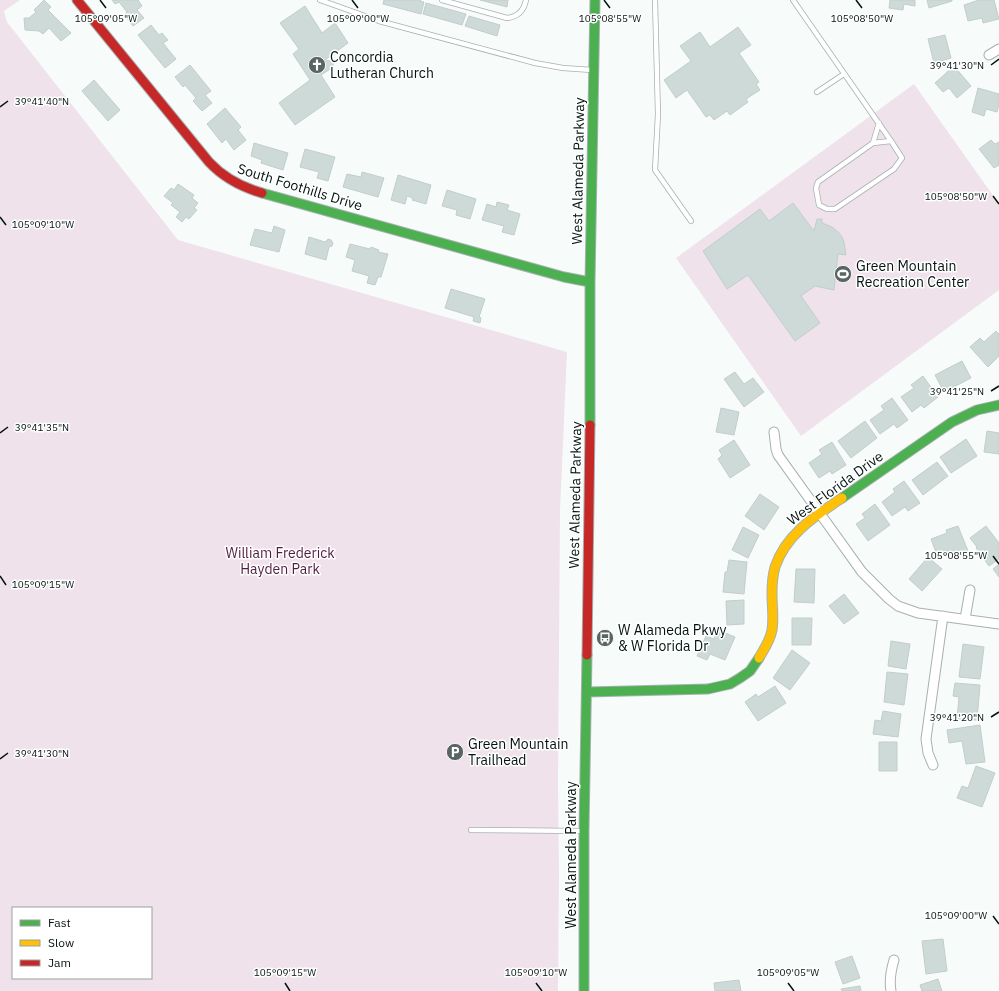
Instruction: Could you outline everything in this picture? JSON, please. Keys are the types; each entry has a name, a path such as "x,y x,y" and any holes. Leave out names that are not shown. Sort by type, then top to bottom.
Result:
{"street":[{"name":"South Foothills Drive","path":"78,0 203,156 228,180 255,191 564,277 590,282"},
{"name":"West Alameda Parkway","path":"584,991 584,831 590,486 590,282 595,0"},
{"path":"989,55 999,48"},
{"name":"West Florida Drive","path":"587,692 708,689 730,684 750,671 764,653 772,630 773,578 775,566 794,534 820,514 952,422 977,410 999,405"},
{"path":"774,432 778,455 862,572 888,600 913,612 999,624"},
{"path":"965,619 970,590"},
{"path":"933,766 928,753 926,739 943,616"},
{"path":"891,991 891,972 894,960"}],"lane":[{"path":"320,0 379,21 527,61 563,68 593,70"},
{"path":"442,0 507,18 514,17 518,14 523,8 526,0"},
{"path":"655,0 658,114 656,170 691,221"},
{"path":"792,0 897,148 902,158 894,169 835,209 827,209 819,205 816,188 818,182 873,144 891,141"},
{"path":"817,92 844,74"},
{"path":"873,144 879,124"},
{"path":"471,830 584,831"}],"green space":[{"name":"William Frederick Hayden Park","path":"0,0 20,0 4,11 7,22 178,240 567,352 560,511 558,991 0,991"},
{"name":"Green Mountain Recreation Center","path":"914,84 999,204 999,290 801,436 676,258"}],"building":[{"path":"44,0 51,7 48,10 71,33 61,41 49,28 43,34 39,31 25,30 24,18 29,18 36,12 34,10"},
{"path":"112,0 138,0 142,6 137,10 144,18 133,26 124,15 127,12 119,2 115,4"},
{"path":"384,0 421,0 420,1 424,2 421,14 383,4"},
{"path":"480,0 508,0 507,7"},
{"path":"890,0 915,0 915,6 904,4 903,10 889,8"},
{"path":"927,0 952,0 952,1 929,8"},
{"path":"979,0 994,0 999,19 983,23 982,18 968,21 964,5"},
{"path":"426,3 466,14 462,25 423,14"},
{"name":"Concordia Lutheran Church","path":"305,6 322,33 335,23 348,43 325,60 334,62 332,68 321,75 335,97 295,125 279,103 310,80 293,54 299,49 280,23"},
{"path":"469,16 500,25 497,36 465,26"},
{"path":"151,25 159,35 162,33 168,40 163,43 176,59 165,68 138,35"},
{"path":"738,27 751,45 739,53 759,82 756,84 760,90 746,99 748,102 730,115 727,111 714,120 710,115 706,117 687,90 676,98 664,80 691,61 680,46 700,32 710,47"},
{"path":"945,35 951,58 934,63 928,39"},
{"path":"190,65 211,91 205,95 212,103 202,111 193,101 196,98 185,85 183,87 175,77"},
{"path":"954,66 971,86 957,98 949,88 943,92 935,83"},
{"path":"94,80 120,110 108,121 82,91"},
{"path":"978,88 999,94 997,112 986,109 984,116 972,112"},
{"path":"225,108 241,127 238,130 246,140 234,150 226,139 222,143 207,124"},
{"path":"991,140 995,144 999,142 999,165 994,168 979,149"},
{"path":"254,143 288,153 283,170 261,163 262,160 251,156"},
{"path":"305,149 335,157 328,181 317,178 319,172 300,167"},
{"path":"362,172 384,178 378,197 343,187 347,174 361,177"},
{"path":"398,175 431,185 426,204 412,200 413,198 407,196 405,204 391,200"},
{"path":"178,184 194,195 192,198 198,203 194,208 197,210 189,219 186,217 182,222 176,217 180,212 171,205 173,203 164,196 171,188 174,190"},
{"path":"447,190 476,199 470,219 456,215 457,210 442,206"},
{"path":"497,202 509,205 507,210 520,214 514,235 502,232 504,226 482,220 487,204 496,207"},
{"name":"Green Mountain Recreation Center","path":"793,203 814,231 817,219 822,219 822,223 832,227 838,232 844,242 846,255 838,254 834,290 815,286 801,296 820,323 795,341 748,275 727,289 703,251 760,209 769,221"},
{"path":"274,226 285,230 279,252 250,245 255,229 272,233"},
{"path":"309,237 325,242 328,239 331,240 333,243 332,246 329,247 326,260 305,254"},
{"path":"350,244 370,249 371,247 379,250 378,252 388,254 381,277 378,277 375,285 367,283 369,276 352,271 355,260 346,257"},
{"path":"451,289 485,299 479,317 481,318 480,323 473,321 474,317 445,308"},
{"path":"996,331 999,334 999,356 988,367 970,347 980,338 984,342"},
{"path":"962,361 971,378 944,392 935,375"},
{"path":"735,372 744,384 753,378 764,392 744,407 724,379"},
{"path":"923,376 938,397 924,408 921,405 912,412 901,397 914,388 911,385"},
{"path":"892,398 908,420 897,428 894,424 880,434 870,420 884,410 881,406"},
{"path":"721,408 739,412 734,435 716,432"},
{"path":"865,421 877,438 851,458 838,441"},
{"path":"987,431 999,433 999,454 984,452"},
{"path":"966,439 977,456 951,473 940,457"},
{"path":"734,440 750,465 730,478 718,459 722,455 719,450"},
{"path":"832,442 846,465 832,474 830,471 819,478 809,463 822,454 819,450"},
{"path":"937,462 948,476 923,495 912,480"},
{"path":"904,481 920,503 908,511 905,507 892,516 882,502 895,492 893,489"},
{"path":"760,494 779,507 764,530 745,516"},
{"path":"875,504 890,525 868,541 856,524 865,518 862,514"},
{"path":"958,526 968,551 952,557 949,551 937,555 931,539 947,533 946,530"},
{"path":"986,526 999,543 999,559 989,566 970,538"},
{"path":"743,527 759,535 748,558 732,550"},
{"path":"928,557 942,569 922,591 909,579"},
{"path":"729,560 747,562 744,594 723,592 725,572 727,572"},
{"path":"999,564 999,577 993,569"},
{"path":"796,569 815,569 814,603 794,602"},
{"path":"844,594 859,613 844,624 829,606"},
{"path":"744,600 744,624 727,625 726,601"},
{"path":"792,618 812,618 811,645 792,645"},
{"path":"718,630 735,637 725,660 710,654 707,660 697,656 706,636 714,639"},
{"path":"891,641 910,644 906,669 888,666"},
{"path":"963,644 984,647 980,679 959,677"},
{"path":"792,650 810,663 790,690 773,678"},
{"path":"887,672 908,674 904,705 884,702"},
{"path":"955,683 980,685 977,720 957,719 959,697 953,696"},
{"path":"775,686 786,703 758,721 745,702 756,694 758,697"},
{"path":"883,711 901,714 898,737 873,734 875,720 881,721"},
{"path":"980,725 985,762 966,764 962,741 949,743 947,730"},
{"path":"879,742 897,742 897,771 879,771"},
{"path":"976,766 995,773 982,807 957,798 962,786 968,788"},
{"path":"943,939 947,971 926,974 922,941"},
{"path":"852,956 860,978 843,984 835,962"},
{"path":"938,979 942,991 922,991 920,985"},
{"path":"739,980 741,991 715,991 714,983"},
{"path":"860,986 861,991 842,991 841,989"}],"traffic: fast":[{"path":"590,425 590,282 595,0"},
{"path":"262,193 564,277 590,282"},
{"path":"842,498 952,422 977,410 999,405"},
{"path":"584,991 584,831 587,655"},
{"path":"587,692 708,689 730,684 740,678 750,671 759,658"}],"traffic: slow":[{"path":"759,658 772,630 773,580 775,567 780,555 786,545 802,527 842,498"}],"traffic: jam":[{"path":"77,0 209,162 233,181 262,193"},
{"path":"587,655 590,425"}],"place":[{"name":"Concordia Lutheran Church","path":"317,65"},
{"name":"Green Mountain Recreation Center","path":"843,274"},
{"name":"W Alameda Pkwy & W Florida Dr","path":"605,638"},
{"name":"Green Mountain Trailhead","path":"455,752"}]}
